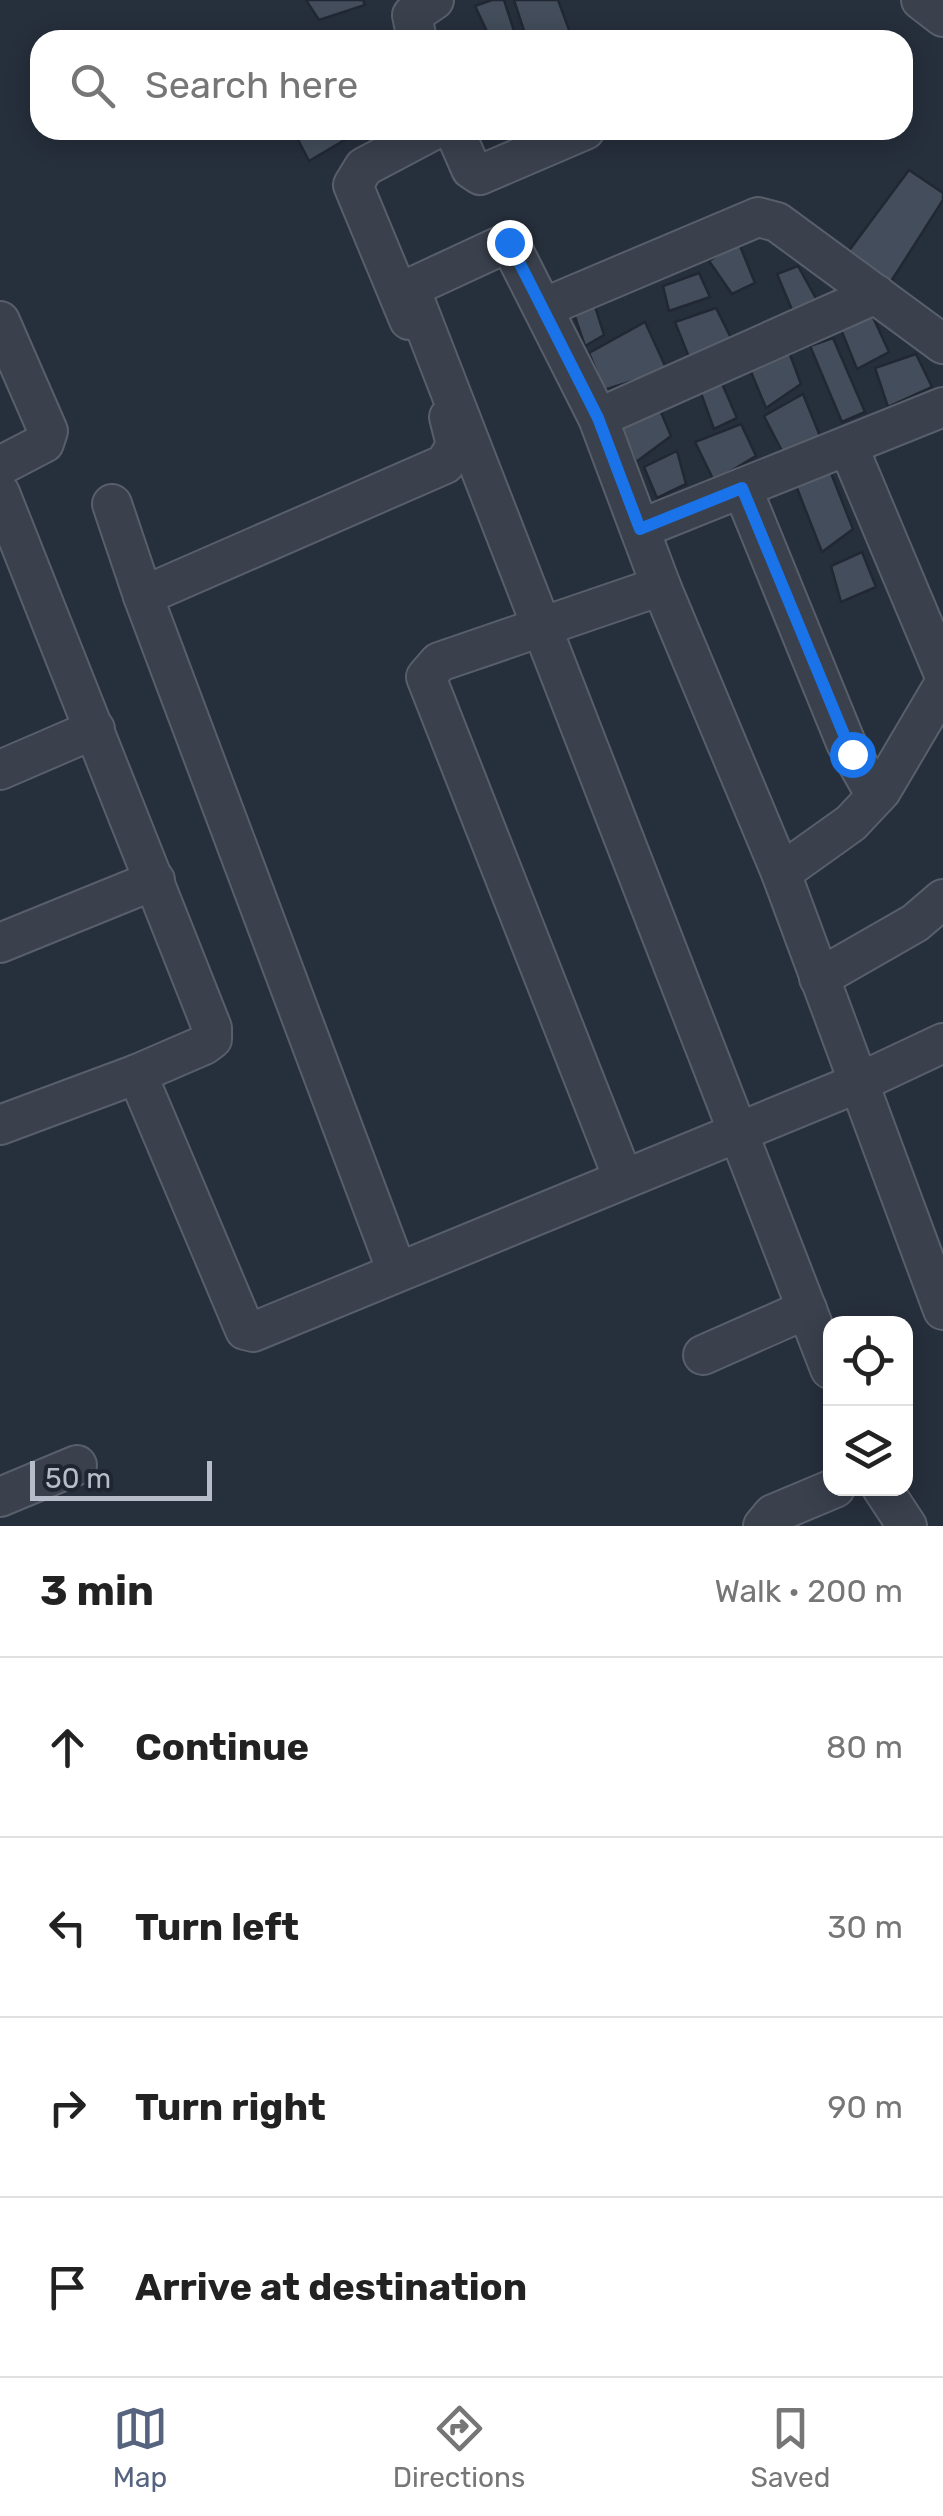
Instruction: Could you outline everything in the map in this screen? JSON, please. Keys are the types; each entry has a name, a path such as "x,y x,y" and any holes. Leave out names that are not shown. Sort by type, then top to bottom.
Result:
{"street":[{"path":"415,30 412,15 434,0"},
{"path":"921,0 943,16"},
{"path":"143,596 445,464 454,455 454,428 352,184 364,168 416,140"},
{"path":"458,140 471,168 480,175 562,140"},
{"path":"543,308 758,217 777,222 943,344"},
{"path":"823,1351 410,288 509,242 598,418 660,586 781,874 943,1310"},
{"path":"598,418 876,294"},
{"path":"0,321 48,432 44,443 0,466"},
{"path":"640,529 943,407"},
{"path":"848,446 943,672"},
{"path":"742,488 846,743 876,796"},
{"path":"0,493 214,1035 204,1045 137,1074 0,1125"},
{"path":"112,504 396,1269"},
{"path":"622,1178 426,677 439,662 660,586"},
{"path":"781,874 850,823 876,796 943,686"},
{"path":"0,770 94,729"},
{"path":"0,943 156,880"},
{"path":"819,978 915,924 943,900"},
{"path":"137,1074 242,1328 253,1332 396,1269 858,1082 943,1043"},
{"path":"703,1355 807,1309"},
{"path":"0,1497 77,1464"},
{"path":"763,1526 773,1514 823,1493"},
{"path":"887,1496 906,1526"}],"building":[{"path":"306,0 363,0 365,5 319,20"},
{"path":"504,0 514,30 486,30 475,6"},
{"path":"514,0 558,0 569,30 524,30"},
{"path":"298,140 345,140 309,161"},
{"path":"909,170 943,193 943,200 890,283 848,252"},
{"path":"738,241 755,283 732,294 709,261"},
{"path":"798,266 819,304 793,312 777,274"},
{"path":"699,273 710,297 669,311 663,286"},
{"path":"594,303 604,335 585,346 573,311"},
{"path":"716,308 734,344 690,360 675,322"},
{"path":"872,315 889,352 857,369 840,327"},
{"path":"645,322 667,370 604,390 589,353"},
{"path":"833,338 865,412 842,422 810,346"},
{"path":"789,352 801,384 766,408 749,367"},
{"path":"916,354 932,387 888,407 875,368"},
{"path":"720,379 737,418 714,429 698,385"},
{"path":"803,394 820,436 783,453 764,416"},
{"path":"658,405 671,436 636,462 619,424"},
{"path":"741,424 756,456 714,481 695,442"},
{"path":"677,451 686,484 657,498 644,467"},
{"path":"829,468 853,529 822,552 795,483"},
{"path":"862,552 876,587 841,602 831,566"}],"route":[{"path":"509,242 598,418 640,529 742,488 852,754"}]}
